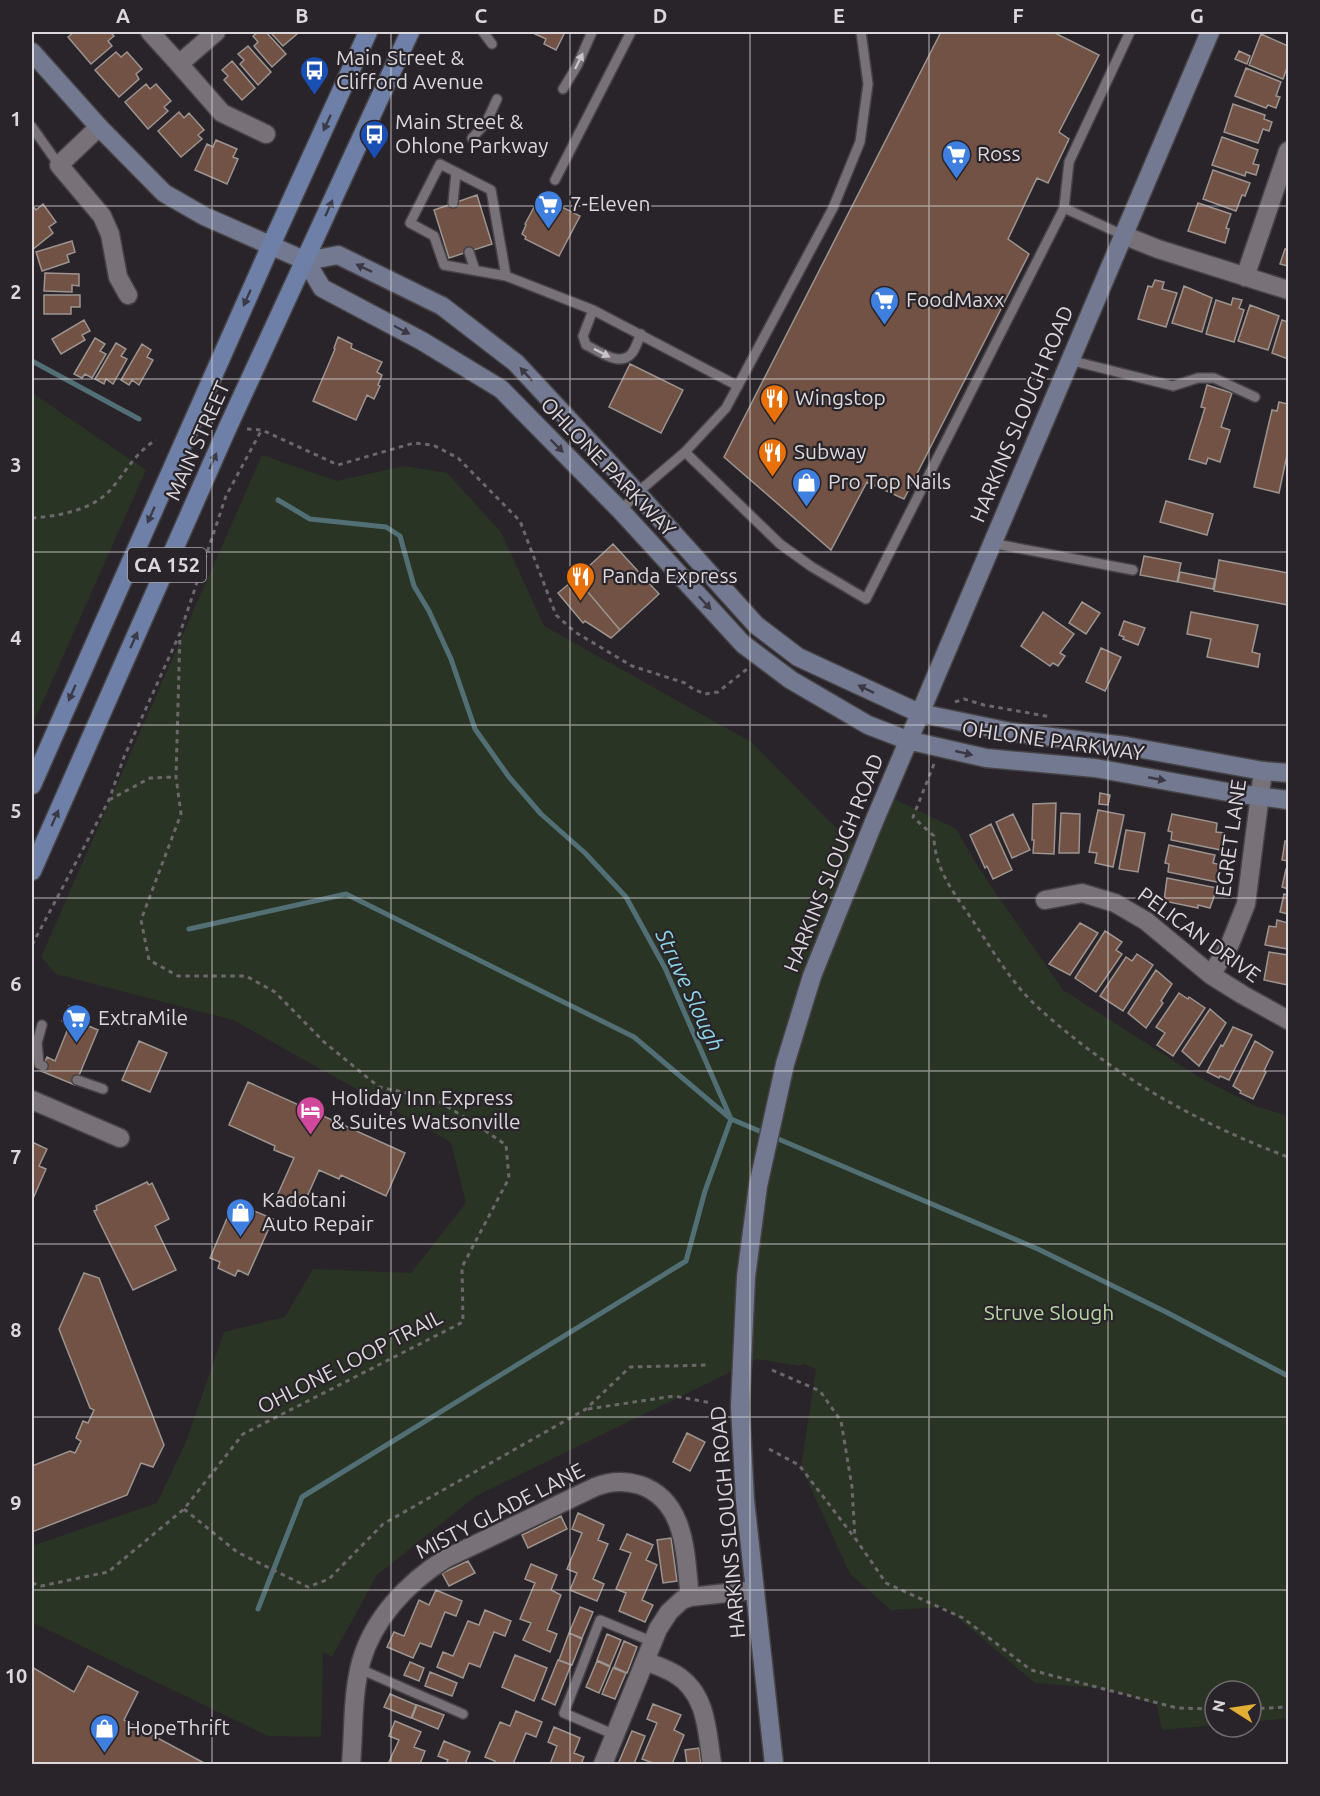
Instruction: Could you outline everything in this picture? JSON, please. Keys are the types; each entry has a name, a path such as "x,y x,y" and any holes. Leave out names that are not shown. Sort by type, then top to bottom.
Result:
{"main road":[{"name":"MAIN STREET","path":"32,785 368,32"},
{"name":"MAIN STREET","path":"32,871 227,429 410,32"},
{"name":"HARKINS SLOUGH ROAD","path":"774,1764 745,1500 740,1407 746,1276 758,1186 783,1076 812,976 907,740 1210,32"},
{"path":"32,52 99,127 164,193 204,216 306,261"},
{"name":"OHLONE PARKWAY","path":"1288,773 1263,771 1114,744 1011,732 919,713 798,657 756,625 638,493 516,363 442,306 338,255 306,261 322,288 422,341 501,389 621,511 743,644 791,680 868,725 907,740 986,758 1095,768 1288,800"}],"street":[{"path":"150,32 222,113 266,134"},
{"path":"179,64 216,32"},
{"path":"99,127 59,165 102,216 110,234 118,277 128,295"},
{"path":"1245,277 1288,151"},
{"path":"1123,235 1158,249 1288,290"},
{"name":"EGRET LANE","path":"1211,975 1230,944 1246,904 1263,771"},
{"name":"PELICAN DRIVE","path":"1045,900 1082,893 1114,903 1146,921 1211,975 1242,996 1288,1020"},
{"path":"32,1100 120,1138"},
{"name":"MISTY GLADE LANE","path":"351,1764 360,1669 366,1648 379,1623 398,1598 423,1574 445,1559 607,1483 637,1484 654,1492 669,1505 681,1532 690,1597"},
{"path":"603,1764 653,1642 669,1612 682,1600 690,1597 754,1590"},
{"path":"645,1661 677,1675 685,1681 698,1698 705,1715 712,1764"}],"lane":[{"path":"483,32 492,44"},
{"path":"563,89 577,66 592,32"},
{"path":"555,180 631,32"},
{"path":"621,511 685,452 726,408 832,208 860,142 868,84 861,32"},
{"path":"685,452 780,544 812,567 866,599 1064,208 1069,162 1130,32"},
{"path":"472,138 486,123 497,99"},
{"path":"32,127 59,165"},
{"path":"506,276 491,190 441,164 410,223 434,236 444,265 506,276 571,300 641,334 738,386"},
{"path":"453,203 456,172"},
{"path":"1064,208 1123,235"},
{"path":"469,252 475,270"},
{"path":"593,310 583,336 586,345 614,359 623,359 632,353 641,334"},
{"path":"1070,360 1173,386 1198,378 1214,378 1255,397"},
{"path":"991,543 1133,570"},
{"path":"42,1024 37,1043 39,1064 44,1066"},
{"path":"77,1080 103,1089"},
{"path":"615,1735 564,1713 600,1620 653,1642"},
{"path":"360,1669 463,1714"}],"path":[{"path":"227,429 261,430 338,465 414,443 433,445 458,458 520,521 556,615 574,632 632,666 685,683 705,694 718,692 746,669 756,675"},
{"path":"32,945 110,800 123,757 180,633 226,496 261,430"},
{"path":"32,518 69,512 101,498 112,488 138,453 156,440"},
{"name":"OHLONE LOOP TRAIL","path":"180,633 176,777 181,814 141,920 149,960 178,976 246,976 275,992 324,1042 379,1087 435,1099 506,1145 509,1178 462,1267 463,1322 243,1434 184,1509"},
{"path":"936,758 913,817 934,836 935,856 945,878 1015,983 1062,1028 1096,1056 1137,1084 1230,1134 1288,1157"},
{"path":"110,800 150,778 176,777"},
{"path":"32,1583 41,1587 108,1572 184,1509 237,1552 308,1587 329,1579 383,1524 586,1409 630,1366 709,1365"},
{"path":"772,1370 820,1390 841,1421 852,1487 855,1538"},
{"path":"586,1409 674,1396 712,1403"},
{"path":"770,1449 799,1465 886,1583 963,1618 1031,1670 1177,1708 1203,1709"},
{"path":"1263,1708 1288,1707"}],"green space":[{"path":"32,393 146,470 32,726"},
{"name":"Struve Slough","path":"262,455 337,481 404,466 447,473 501,532 544,626 751,742 867,859 888,796 956,829 978,867 1063,990 1199,1077 1255,1106 1288,1116 1288,1718 1263,1721 1263,1679 1203,1679 1203,1726 1162,1730 1157,1705 1107,1689 1035,1683 945,1607 891,1610 850,1574 801,1467 816,1369 804,1364 799,1366 757,1359 476,1496 377,1575 332,1657 323,1652 321,1737 268,1736 32,1622 32,1546 157,1503 186,1442 224,1332 285,1317 313,1269 411,1273 466,1203 451,1142 233,1020 56,974 41,957"}],"building":[{"path":"74,32 110,32 114,36 108,41 112,46 91,64 68,37"},
{"path":"258,32 266,32 286,54 272,67 254,46 258,42 253,36"},
{"path":"270,32 295,32 297,34 283,46"},
{"path":"531,32 565,32 556,50 544,44 546,39"},
{"path":"941,32 1053,32 1099,55 1059,132 1069,139 1048,183 1037,178 1008,239 1029,254 904,499 867,482 831,550 724,457"},
{"path":"1261,34 1288,46 1288,65 1283,79 1249,65"},
{"path":"248,46 271,72 258,85 240,64 244,60 238,54"},
{"path":"1239,51 1250,56 1247,64 1235,59"},
{"path":"116,52 121,57 127,52 142,69 136,74 139,79 119,97 95,70"},
{"path":"232,61 255,88 242,100 224,80 228,76 222,70"},
{"path":"1246,68 1281,82 1276,96 1280,97 1276,108 1268,105 1266,108 1235,96"},
{"path":"146,84 150,89 156,84 171,101 164,107 168,111 148,129 125,102"},
{"path":"1233,104 1265,115 1264,119 1272,122 1269,131 1263,129 1258,143 1224,132"},
{"path":"179,112 184,118 189,113 204,130 198,135 202,139 181,157 158,131"},
{"path":"1222,137 1258,150 1253,164 1259,165 1256,175 1246,172 1245,176 1212,165"},
{"path":"216,140 237,149 233,157 238,159 227,184 195,170 207,144 213,147"},
{"path":"1213,170 1250,183 1236,211 1203,199"},
{"path":"477,195 492,244 449,258 434,210"},
{"name":"7-Eleven","path":"540,196 580,216 559,256 525,239 526,237 522,234"},
{"path":"1198,203 1231,214 1226,228 1229,229 1225,243 1188,231"},
{"path":"43,204 56,222 49,227 53,233 32,250 32,205 36,210"},
{"path":"72,241 75,252 67,255 69,262 42,271 36,252"},
{"path":"1285,249 1288,249 1288,266 1280,264"},
{"path":"45,273 79,274 79,286 72,285 72,292 44,291"},
{"path":"1155,280 1164,282 1162,289 1177,293 1166,327 1138,319 1148,286 1152,287"},
{"path":"1184,286 1212,298 1202,332 1172,323"},
{"path":"44,295 80,295 80,307 71,307 71,314 44,314"},
{"path":"1233,298 1242,300 1239,308 1244,310 1234,342 1206,334 1216,300 1231,305"},
{"path":"1250,305 1279,316 1268,350 1238,341"},
{"path":"84,320 90,331 82,335 85,340 61,354 52,339"},
{"path":"1282,320 1288,322 1288,359 1272,353"},
{"path":"338,337 352,344 351,348 382,362 377,372 382,375 378,385 380,386 374,399 367,395 356,420 313,401"},
{"path":"95,338 105,344 100,351 106,354 92,378 85,374 82,378 74,374"},
{"path":"116,343 126,349 121,356 127,359 113,384 106,379 104,384 95,379"},
{"path":"142,344 151,350 147,357 153,360 139,385 132,380 129,385 121,380"},
{"path":"630,364 683,390 661,433 609,407"},
{"path":"1207,385 1232,393 1221,427 1230,430 1220,462 1208,458 1206,464 1189,459 1205,408 1201,407"},
{"path":"1279,402 1288,404 1288,450 1279,493 1254,487 1272,410 1277,411"},
{"path":"1166,501 1213,514 1207,535 1160,522"},
{"path":"613,544 659,594 620,630 576,578"},
{"path":"1144,556 1181,563 1177,582 1140,575"},
{"path":"1219,560 1288,573 1288,605 1214,591"},
{"path":"1180,572 1215,579 1213,589 1178,582"},
{"name":"Panda Express","path":"576,578 620,630 611,638 585,621 583,623 558,593"},
{"path":"1082,602 1100,613 1086,634 1069,623"},
{"path":"1043,612 1074,634 1060,653 1065,656 1058,666 1053,663 1050,666 1021,646"},
{"path":"1191,612 1258,625 1252,652 1260,654 1258,667 1207,657 1211,639 1187,634"},
{"path":"1124,621 1145,628 1138,645 1119,635"},
{"path":"1101,648 1121,657 1105,691 1086,682"},
{"path":"1100,793 1110,795 1108,805 1099,804"},
{"path":"1056,803 1054,854 1033,853 1033,804"},
{"path":"1098,810 1124,815 1113,867 1095,863 1097,853 1089,852"},
{"path":"1061,813 1080,814 1079,853 1059,853"},
{"path":"1013,814 1030,850 1012,858 996,822"},
{"path":"1172,814 1217,823 1216,832 1224,833 1221,850 1171,840 1172,832 1168,831"},
{"path":"991,824 1012,870 993,879 987,866 985,868 970,835"},
{"path":"1126,830 1145,833 1138,872 1119,869"},
{"path":"1285,841 1288,841 1288,861 1282,860"},
{"path":"1169,845 1215,855 1213,863 1221,865 1217,882 1168,872 1169,864 1165,863"},
{"path":"1286,869 1288,869 1288,889 1282,887"},
{"path":"1167,878 1217,888 1210,908 1198,905 1198,908 1164,901"},
{"path":"1284,894 1288,895 1288,914 1280,912"},
{"path":"1277,920 1288,923 1288,949 1265,945 1269,926 1276,927"},
{"path":"1080,923 1098,933 1070,975 1049,964"},
{"path":"1105,931 1122,942 1116,950 1122,954 1096,992 1075,978"},
{"path":"1269,952 1288,955 1288,985 1264,980"},
{"path":"1137,954 1153,965 1123,1011 1100,996 1126,957 1132,961"},
{"path":"1156,970 1172,984 1161,1001 1163,1003 1146,1028 1128,1013"},
{"path":"1179,993 1205,1008 1173,1056 1157,1045 1165,1033 1156,1027"},
{"name":"ExtraMile","path":"69,1006 83,1013 79,1022 98,1030 75,1085 41,1071 47,1057 55,1061 69,1026 62,1021"},
{"path":"1210,1009 1226,1023 1199,1066 1182,1051"},
{"path":"1233,1027 1252,1035 1229,1080 1207,1072"},
{"path":"139,1041 167,1053 150,1092 122,1080"},
{"path":"1255,1041 1273,1052 1253,1099 1240,1093 1241,1091 1233,1086"},
{"name":"Holiday Inn Express & Suites Watsonville","path":"248,1082 405,1153 386,1196 341,1175 339,1179 319,1170 302,1208 277,1196 294,1158 274,1150 275,1146 229,1125"},
{"path":"32,1142 47,1149 39,1166 46,1169 32,1201"},
{"path":"147,1182 149,1185 152,1183 169,1219 155,1226 176,1270 133,1290 94,1211 97,1210 96,1206"},
{"name":"Kadotani Auto Repair","path":"234,1202 273,1219 248,1275 238,1270 235,1276 218,1268 220,1262 210,1258"},
{"path":"84,1273 99,1278 164,1445 153,1467 141,1463 127,1495 32,1532 32,1466 70,1451 75,1453 81,1441 76,1438 83,1421 88,1423 94,1410 90,1408 59,1329"},
{"path":"687,1433 705,1442 690,1471 673,1462"},
{"path":"578,1513 604,1525 598,1540 608,1544 593,1579 604,1584 597,1601 570,1590 577,1573 567,1569 582,1533 572,1529"},
{"path":"561,1516 567,1529 528,1548 522,1535"},
{"path":"627,1534 653,1545 646,1560 657,1565 642,1600 653,1605 645,1622 619,1611 626,1593 616,1589 631,1553 620,1549"},
{"path":"671,1538 677,1581 663,1583 657,1540"},
{"path":"468,1561 475,1573 449,1586 442,1573"},
{"path":"531,1564 557,1575 551,1590 561,1595 547,1630 557,1634 550,1652 523,1640 531,1623 520,1619 535,1583 525,1579"},
{"path":"436,1590 462,1601 456,1616 445,1612 431,1647 420,1643 413,1658 387,1647 394,1632 404,1636 419,1600 429,1605"},
{"path":"580,1607 593,1612 582,1638 569,1633"},
{"path":"485,1610 511,1621 505,1636 494,1632 480,1667 469,1663 463,1678 437,1667 443,1652 453,1656 468,1621 479,1625"},
{"path":"569,1633 582,1639 572,1665 559,1660"},
{"path":"607,1634 621,1640 610,1666 597,1660"},
{"path":"624,1641 637,1647 627,1673 614,1667"},
{"path":"515,1655 547,1668 534,1701 502,1687"},
{"path":"558,1660 571,1665 555,1705 542,1699"},
{"path":"597,1661 610,1667 599,1693 586,1687"},
{"path":"410,1662 424,1668 419,1681 404,1675"},
{"path":"88,1666 138,1692 124,1720 206,1764 32,1764 32,1667 74,1692"},
{"path":"613,1668 626,1673 615,1699 602,1694"},
{"path":"430,1672 457,1683 452,1696 425,1686"},
{"path":"390,1694 416,1705 411,1718 384,1707"},
{"path":"653,1704 681,1715 674,1730 684,1735 672,1764 653,1764 642,1759 657,1723 647,1719"},
{"path":"417,1705 444,1715 438,1729 412,1718"},
{"path":"516,1711 542,1722 536,1737 526,1733 513,1764 493,1764 495,1761 485,1757 500,1722 510,1726"},
{"path":"395,1721 421,1732 414,1747 425,1751 420,1764 388,1764 399,1740 389,1736"},
{"path":"554,1727 580,1738 574,1753 584,1757 581,1764 550,1764 557,1746 548,1742"},
{"path":"632,1731 645,1736 634,1764 618,1764"},
{"path":"444,1741 470,1752 465,1764 446,1764 448,1760 438,1756"},
{"path":"699,1748 701,1764 687,1764 685,1750"}],"waterway":[{"name":"Struve Slough","path":"32,361 139,419"},
{"name":"Struve Slough","path":"278,500 310,519 386,527 400,536 414,586 429,611 451,659 475,729 509,777 541,814 585,853 626,897 665,968 731,1119 1038,1249 1166,1312 1288,1376"},
{"path":"189,929 346,894 634,1037 731,1119 705,1191 686,1261 302,1497 258,1609"}],"place":[{"name":"Main Street & Clifford Avenue","path":"315,96"},
{"name":"Main Street & Ohlone Parkway","path":"374,160"},
{"name":"Ross","path":"956,180"},
{"name":"7-Eleven","path":"549,230"},
{"name":"FoodMaxx","path":"885,326"},
{"name":"Wingstop","path":"774,424"},
{"name":"Subway","path":"773,478"},
{"name":"Pro Top Nails","path":"807,508"},
{"name":"Panda Express","path":"581,602"},
{"name":"ExtraMile","path":"77,1044"},
{"name":"Holiday Inn Express & Suites Watsonville","path":"310,1136"},
{"name":"Kadotani Auto Repair","path":"241,1238"},
{"name":"HopeThrift","path":"105,1754"}]}
